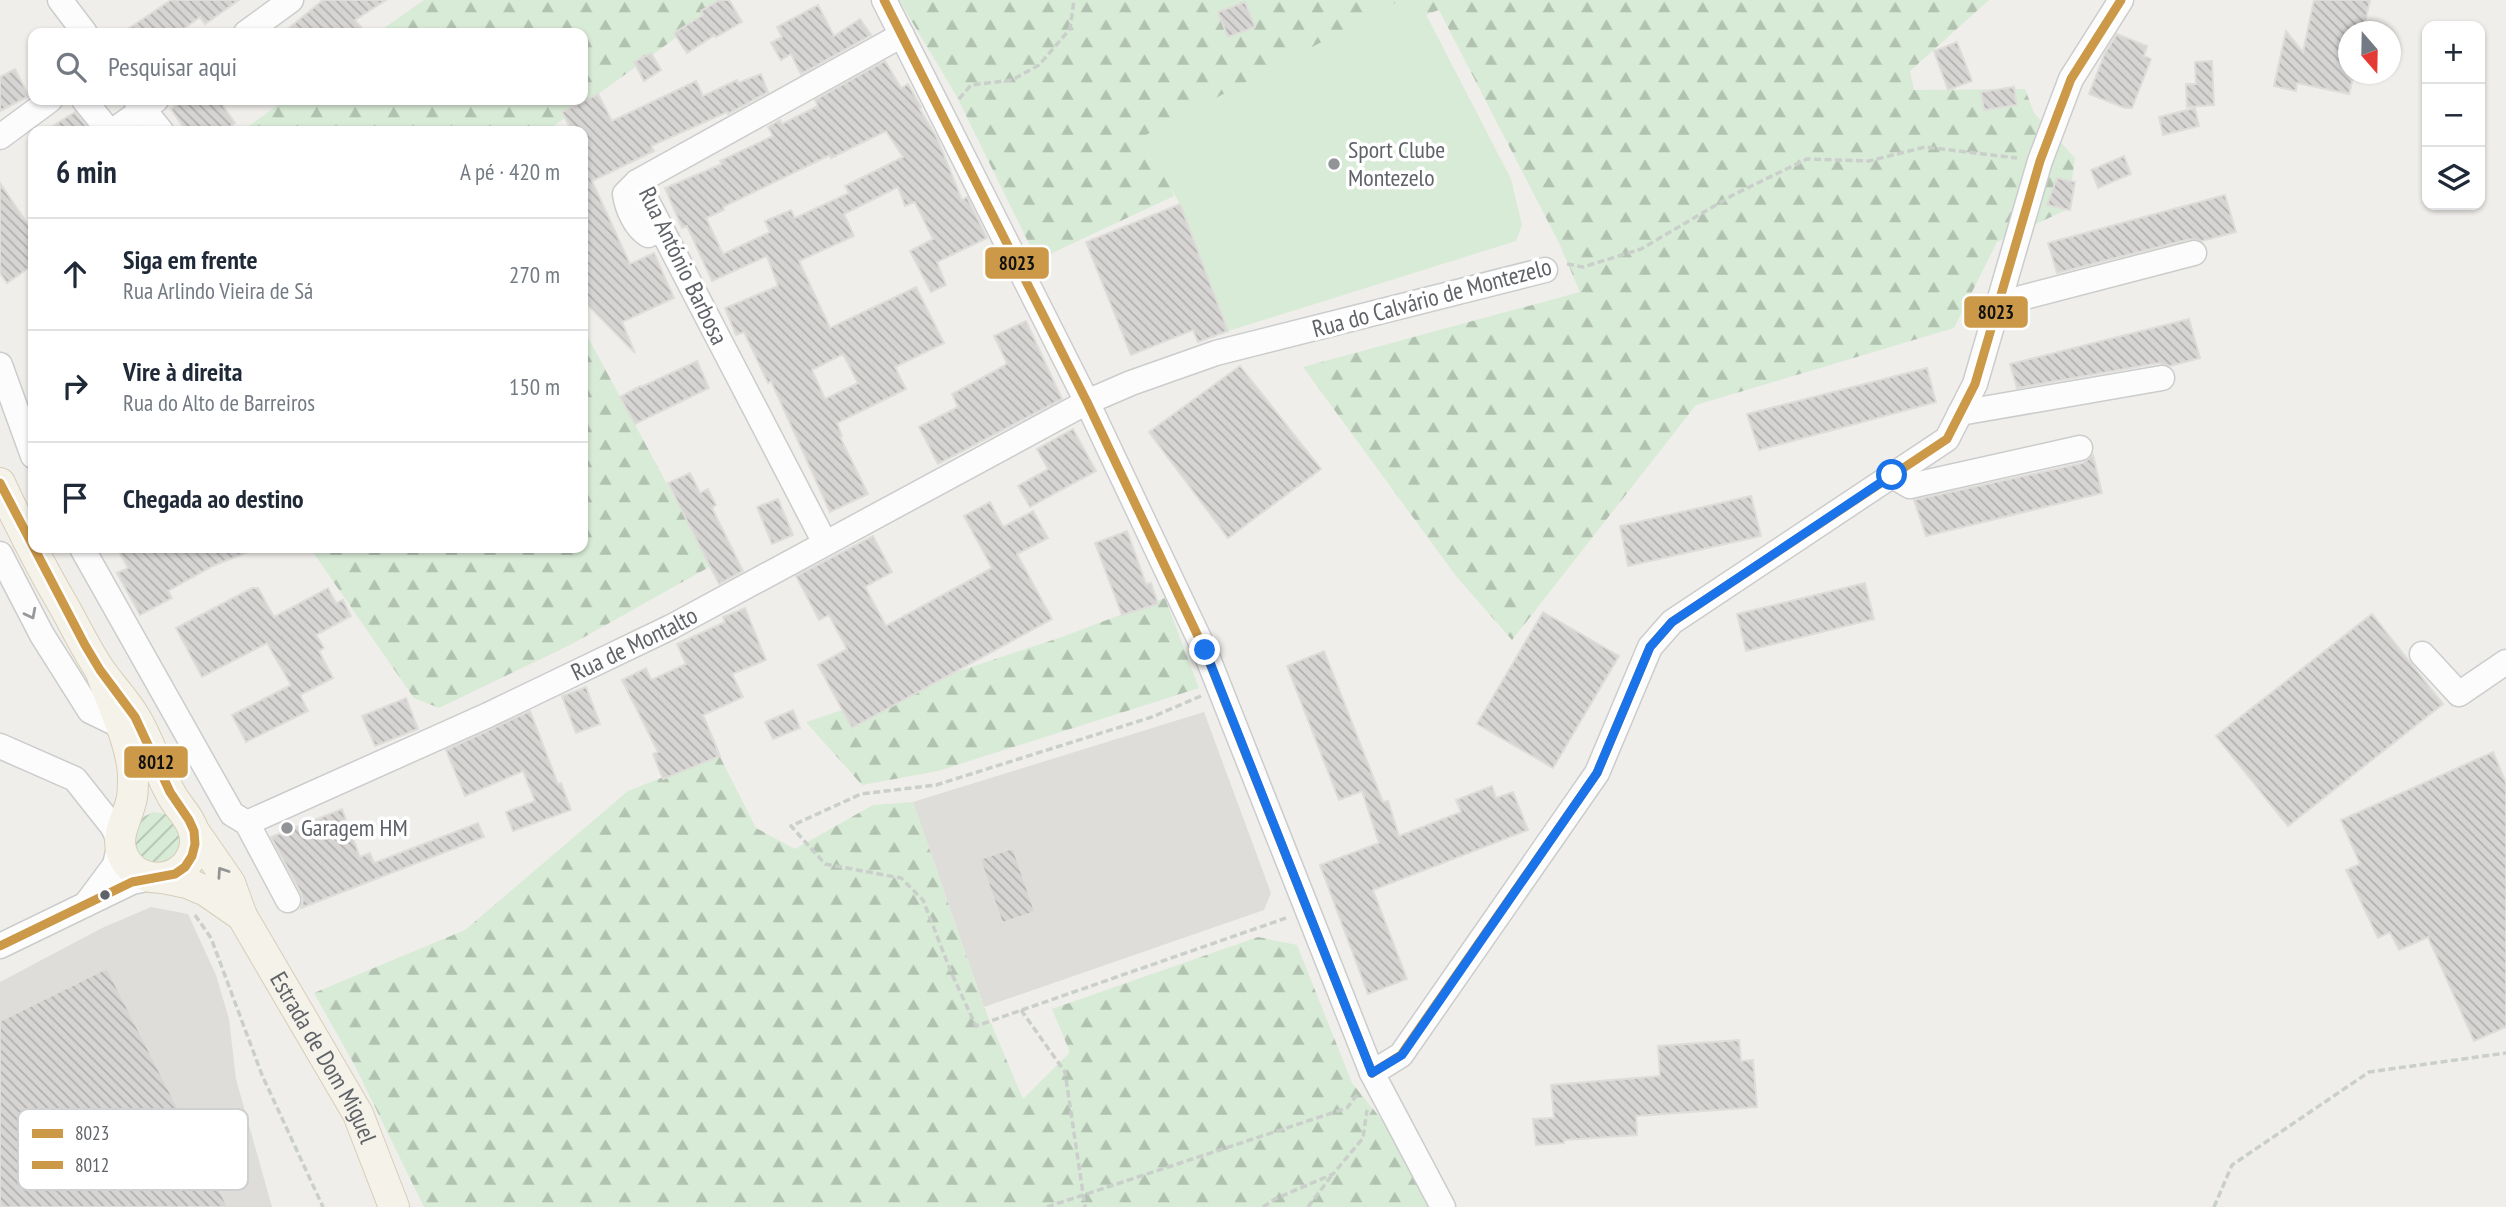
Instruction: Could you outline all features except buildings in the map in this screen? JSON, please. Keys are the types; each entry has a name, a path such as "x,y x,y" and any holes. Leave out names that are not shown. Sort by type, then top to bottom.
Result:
{"main road":[{"path":"0,483 28,538"},
{"path":"35,553 127,721 187,821 230,883 242,916"},
{"path":"127,721 133,774 132,797 115,824 122,855 138,873 206,891 242,916"},
{"path":"115,824 145,805 157,803 187,821 195,844 192,856 185,867 175,874 156,878"},
{"name":"Estrada de Dom Miguel","path":"242,916 358,1114 394,1207"}],"street":[{"path":"60,0 81,28"},
{"path":"253,28 291,0"},
{"path":"884,0 1087,402 1205,650 1372,1073 1443,1207"},
{"path":"1372,1073 1402,1055 1597,773 1646,655 1672,622 1947,439 1975,384 2040,161 2071,79 2122,0"},
{"name":"Rua António Barbosa","path":"825,543 637,182 902,35"},
{"path":"0,136 43,105"},
{"path":"88,105 107,126"},
{"path":"117,126 143,105"},
{"path":"146,105 158,126"},
{"path":"1998,304 2194,253"},
{"name":"Rua do Calvário de Montezelo","path":"1087,402 1131,383 1216,353 1545,270"},
{"path":"0,365 28,442"},
{"path":"1960,413 2162,378"},
{"name":"Rua de Montalto","path":"247,823 488,715 671,627 1087,402"},
{"path":"1892,475 1910,486 2080,448"},
{"path":"85,553 232,814 247,823 288,901"},
{"path":"0,554 42,635 90,711 127,721 168,699"},
{"path":"2422,654 2459,694 2506,662"},
{"path":"0,746 75,779 115,824 115,865 86,904"},
{"path":"0,946 132,882 156,878"}],"path":[{"path":"942,114 971,85 1012,80 1039,65 1070,30 1074,0"},
{"name":"Rua do Calvário de Montezelo","path":"1545,270 1557,262 1583,267 1641,249 1733,195 1807,159 1869,160 1925,146 2040,161"},
{"path":"1220,688 1152,717 936,785 861,794 791,827 825,863 901,878 923,900 951,972 976,1026 1308,910"},
{"path":"192,911 211,938 262,1075 323,1207"},
{"path":"1021,1010 1065,1072 1085,1207"},
{"path":"2214,1207 2232,1165 2369,1072 2506,1054"},
{"path":"1308,1207 1363,1138 1372,1073"},
{"path":"1047,1207 1347,1108 1372,1073"},
{"path":"1264,1207 1275,1199 1333,1174"}],"shaded area":[{"path":"1204,712 1271,893 1264,910 984,1007 913,802"},
{"path":"151,907 188,914 216,975 229,1019 236,1079 244,1109 18,1109 18,1190 248,1190 248,1122 272,1207 0,1207 0,982 102,928"}],"green space":[{"path":"424,0 728,0 588,101 588,28 384,28"},
{"path":"899,0 1989,0 1910,71 1914,90 2025,89 2034,113 2075,158 2068,209 1997,242 1954,328 1696,405 1512,640 1456,576 1303,367 1580,292 1559,243 1439,10 1413,19 1153,136 1174,196 1037,260 956,95"},
{"name":"Sport Clube Montezelo","path":"1401,0 1419,1 1511,179 1522,225 1516,241 1228,331 1180,204 1142,137"},
{"path":"278,105 583,105 554,126 249,126"},
{"path":"588,337 711,566 570,645 439,708 414,698 313,553 588,553"},
{"path":"1165,598 1199,688 938,771 862,785 806,722 1062,637"},
{"path":"719,755 756,828 795,849 873,805 913,802 984,1007 1023,1099 1070,1052 1052,1009 1258,937 1297,945 1352,1083 1395,1136 1432,1207 424,1207 354,1064 314,993 465,930 628,791"},
{"path":"154,812 171,815 184,838 178,855 163,865 146,863 133,851 138,819"}],"transit line":[{"name":"8023","path":"884,0 1087,402 1205,651 1372,1073"},
{"name":"8023","path":"1372,1073 1401,1055 1597,773 1650,647 1672,622 1947,439 1975,384 2040,161 2071,79 2121,0"},
{"name":"8012","path":"0,483 28,536"},
{"name":"8012","path":"0,946 132,882 175,874 185,867 195,844 194,831 189,820 170,792 135,717 85,645 37,553"}],"place":[{"name":"Sport Clube Montezelo","path":"1334,164"},
{"name":"Garagem HM","path":"287,828"}],"route":[{"path":"1205,650 1372,1073 1402,1055 1597,773 1650,647 1672,622 1892,475"}]}
